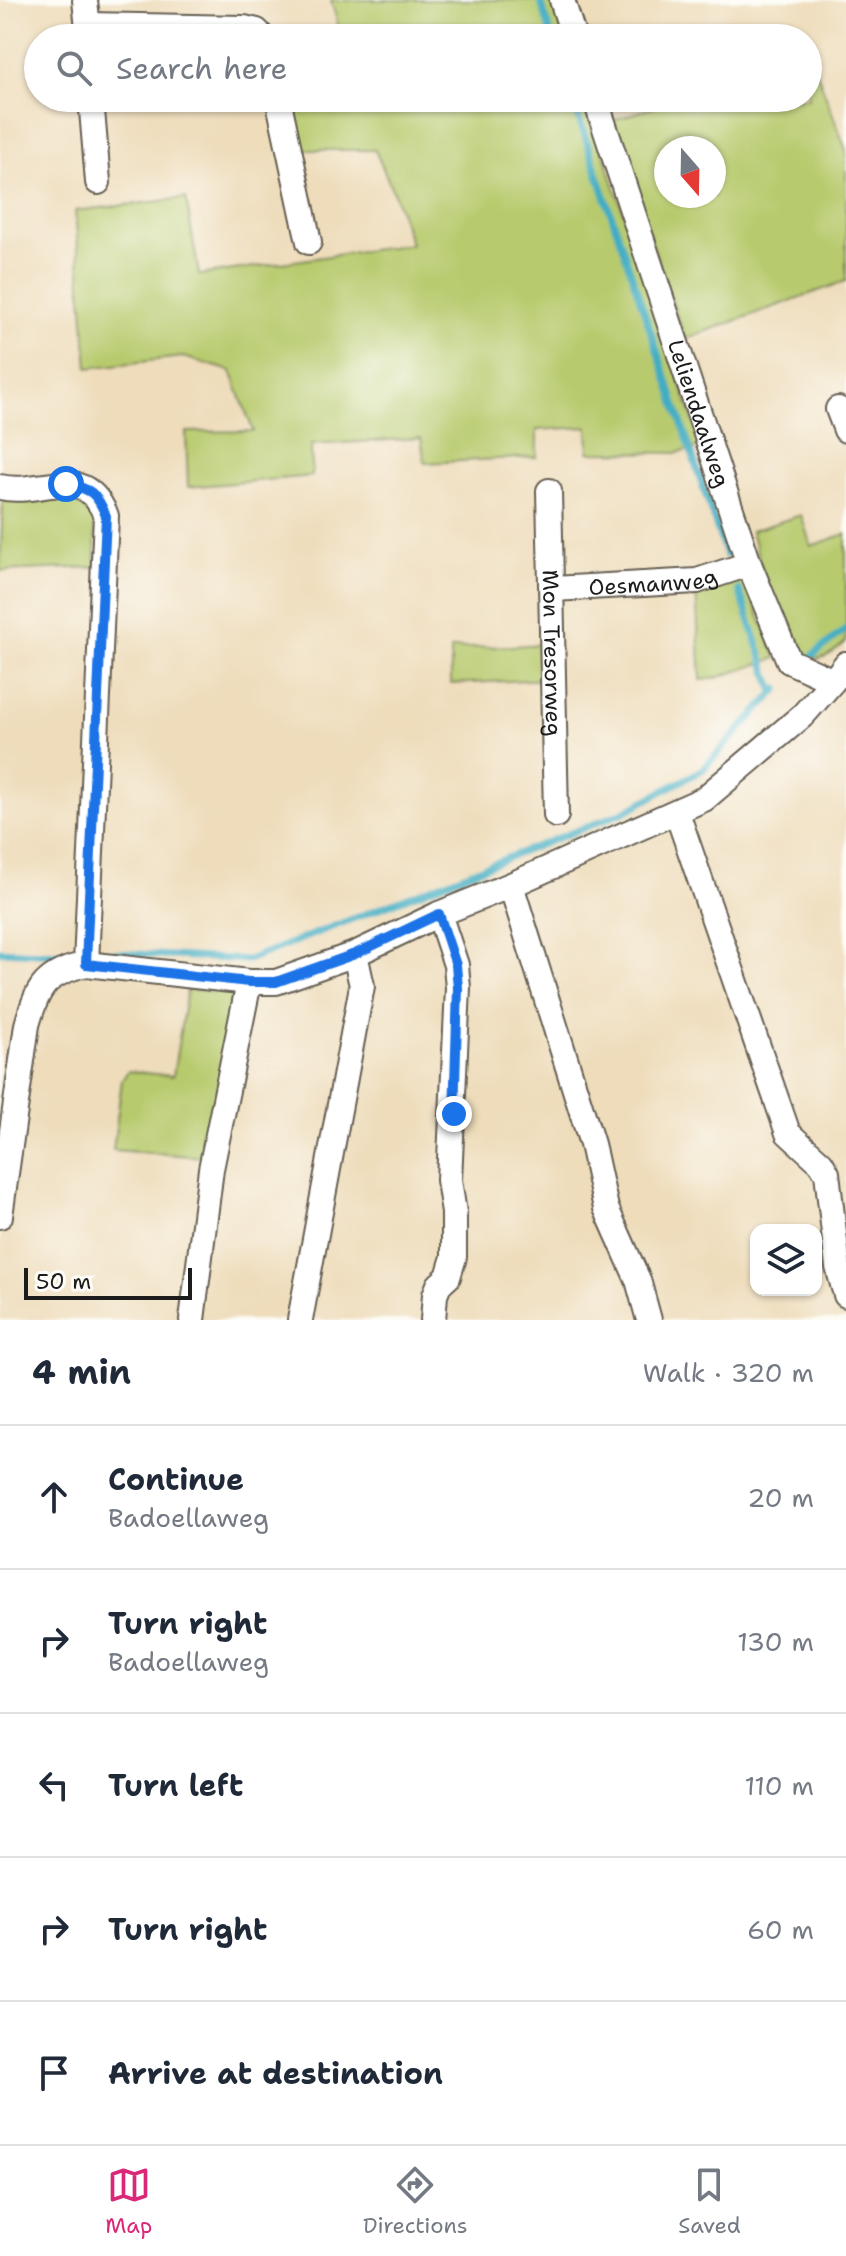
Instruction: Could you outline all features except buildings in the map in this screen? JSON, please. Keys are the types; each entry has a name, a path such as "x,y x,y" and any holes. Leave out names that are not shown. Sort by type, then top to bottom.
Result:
{"street":[{"path":"85,0 87,24"},
{"path":"562,0 570,24"},
{"path":"92,112 98,182"},
{"path":"281,112 309,242"},
{"name":"Leliendaalweg","path":"600,112 749,564 789,661 813,674 840,672"},
{"path":"0,487 10,489 66,484 86,488 96,496 106,516 86,964"},
{"name":"Mon Tresorweg","path":"549,491 556,815"},
{"name":"Oesmanweg","path":"553,589 697,581 749,564"},
{"path":"0,1216 27,1025 34,1002 45,982 62,970 86,964 249,982 276,982 355,954 439,914 704,799 803,715 840,672"},
{"path":"677,813 788,1133 821,1163 827,1173 838,1267 846,1295"},
{"path":"511,885 592,1144 606,1208 638,1280 649,1320"},
{"path":"433,1320 435,1295 439,1285 448,1277 454,1257 454,1213 449,1180 458,988 456,965 439,914"},
{"path":"300,1320 362,986 355,954"},
{"path":"192,1320 211,1169 249,982"}],"green space":[{"path":"331,0 553,0 561,24 338,24"},
{"path":"822,86 846,150 846,281 685,339 610,121 638,112 822,112"},
{"path":"278,112 590,112 702,447 677,453 589,452 588,427 537,430 537,457 425,463 421,438 311,445 312,476 188,487 186,432 253,431 231,371 183,357 88,368 75,211 186,198 199,275 411,244 375,150 293,150"},
{"path":"74,494 94,510 96,567 0,571 3,495"},
{"path":"801,515 811,546 846,534 846,642 819,659 803,655 792,643 774,605 751,531"},
{"path":"738,577 744,579 777,658 701,680 696,589"},
{"path":"546,644 547,679 451,684 451,649"},
{"path":"187,989 238,994 203,1157 113,1150 122,1080 128,1071 173,1076"}],"waterway":[{"path":"540,0 548,24"},
{"path":"577,112 726,555"},
{"path":"739,590 774,692"},
{"path":"804,662 846,629"},
{"path":"99,952 248,960 624,812 702,770 778,689"},
{"path":"0,951 60,954"}],"route":[{"path":"66,484 86,488 96,496 106,516 86,964 249,982 276,982 355,954 439,914 456,965 458,988 454,1114"}]}
